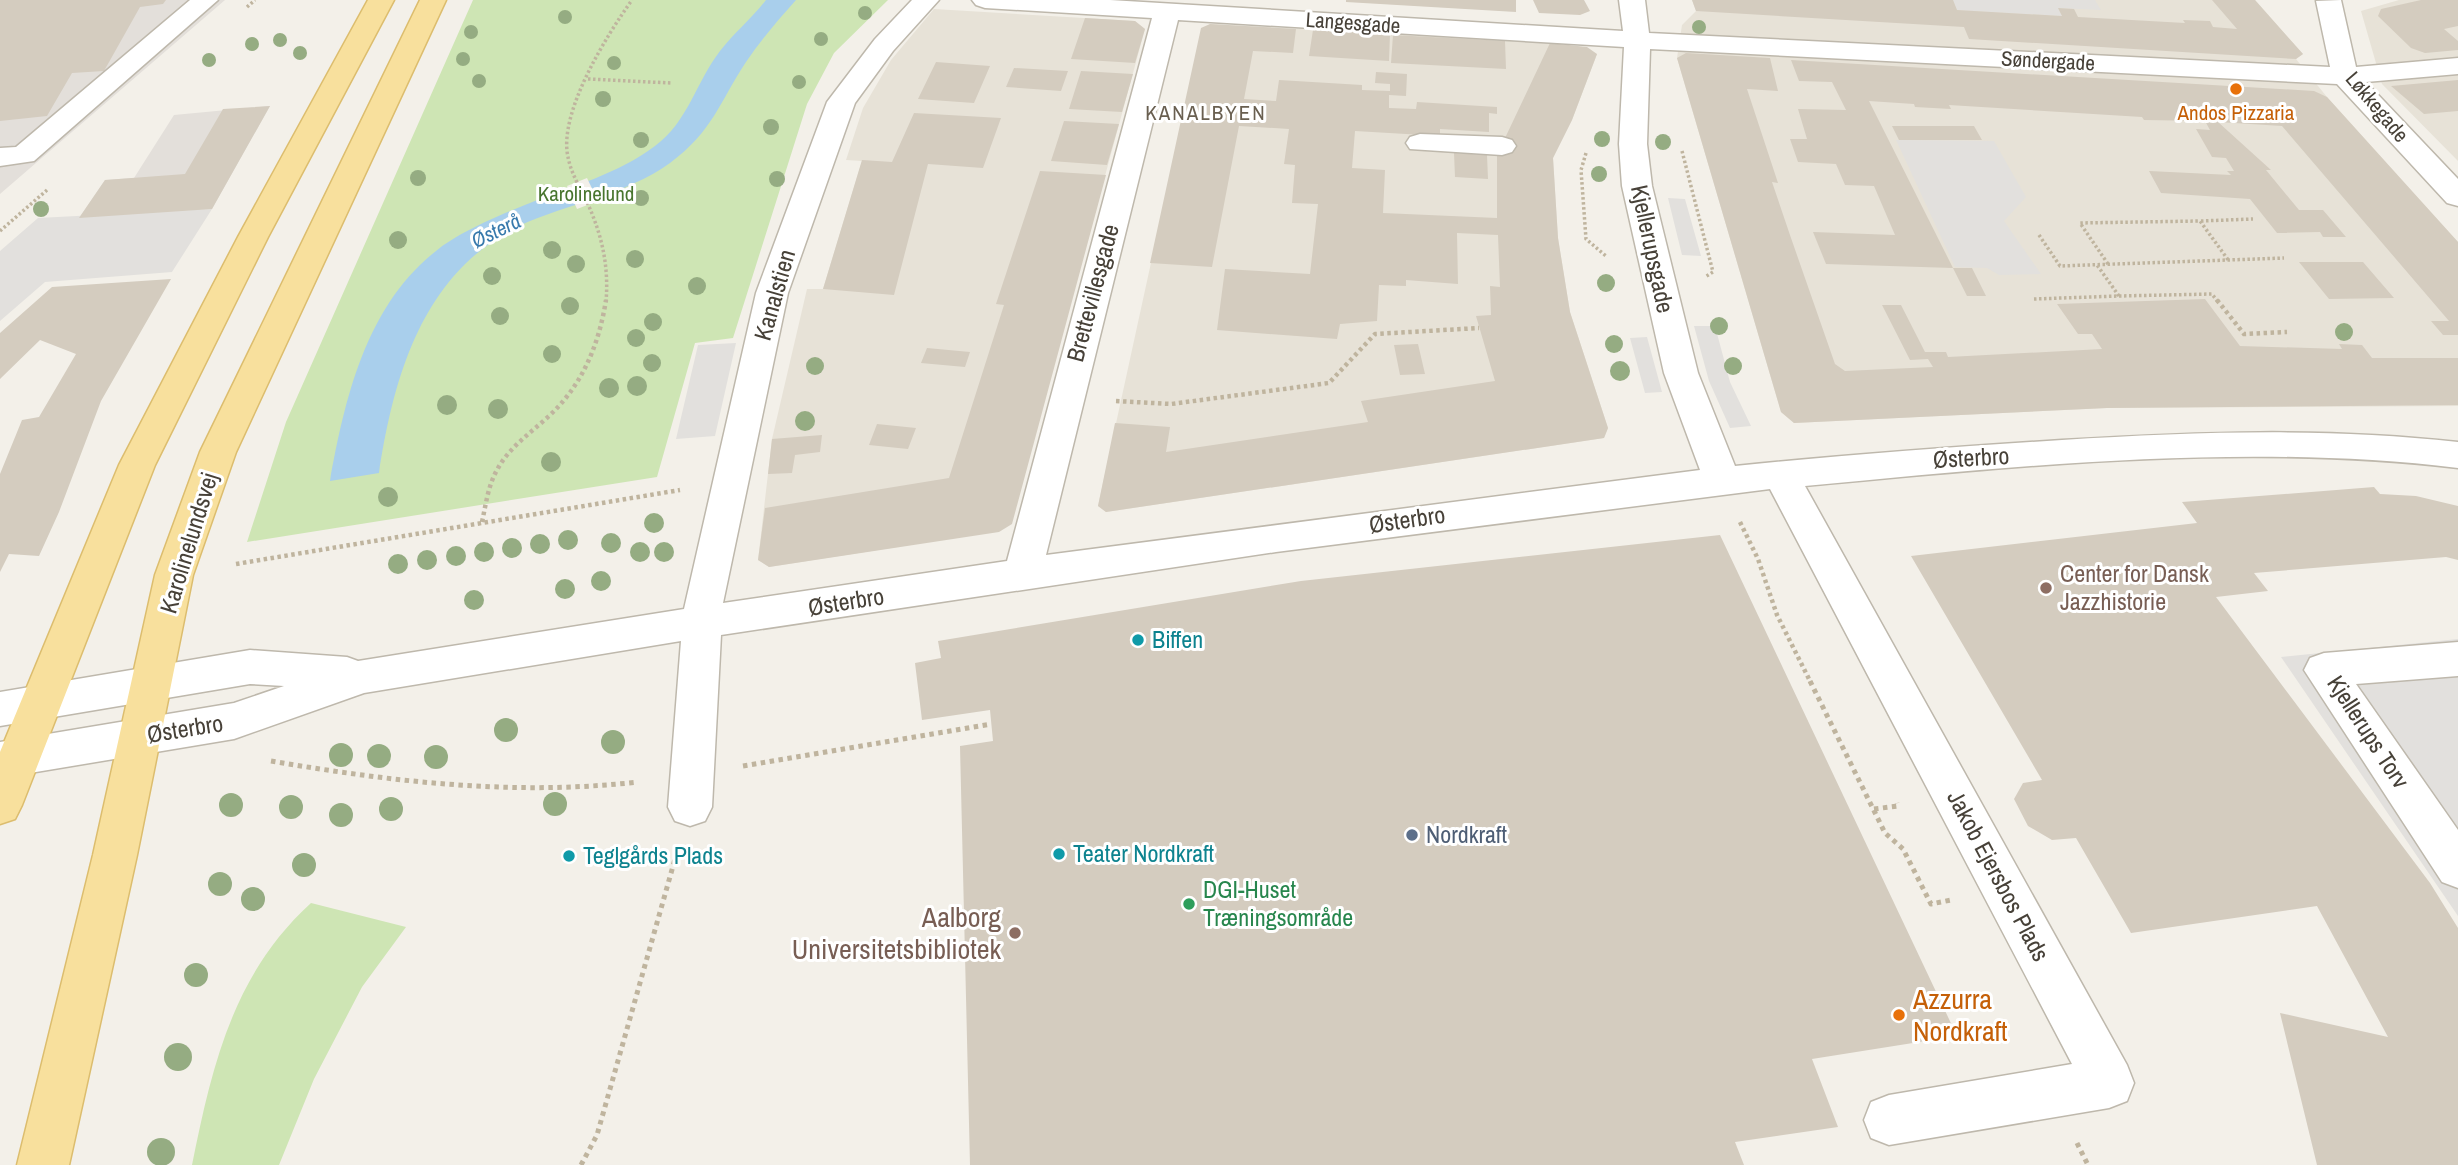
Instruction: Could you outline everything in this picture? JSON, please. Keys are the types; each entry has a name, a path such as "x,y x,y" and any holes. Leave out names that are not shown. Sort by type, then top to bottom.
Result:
{"main road":[{"path":"0,805 10,758 42,701 137,465 253,237 381,0"},
{"name":"Karolinelundsvej","path":"43,1165 174,575 218,452 433,0"}],"street":[{"path":"0,157 24,155 205,0"},
{"name":"Kanalstien","path":"691,791 701,623 729,482 772,293 841,102 884,45 926,0"},
{"name":"Langesgade","path":"985,0 1637,40"},
{"name":"Løkkegade","path":"2329,0 2344,76 2453,186"},
{"name":"Kjellerupsgade","path":"1631,4 1637,40 1633,144 1637,186 1681,373 1722,480"},
{"name":"Brettevillesgade","path":"1022,575 1167,11"},
{"name":"Søndergade","path":"1637,40 2344,76 2458,66"},
{"path":"1420,142 1502,146"},
{"name":"Østerbro","path":"10,758 234,721 363,676 701,623 1422,517 1722,480 1907,462 2291,443 2377,445 2458,455"},
{"name":"Jakob Ejersbos Plads","path":"1780,474 2109,1083 1889,1120"},
{"name":"Kjellerups Torv","path":"2458,659 2324,670 2458,867"},
{"name":"Østerbro","path":"0,709 250,667 363,676"}],"path":[{"path":"482,522 495,472 515,444 556,410 580,378 597,337 607,288 606,248 572,172 565,147 571,118 588,79 615,20 632,0"},
{"path":"588,79 671,83"},
{"path":"2108,264 2080,223 2253,219"},
{"path":"2200,221 2229,261"},
{"path":"2039,235 2060,266 2284,258"},
{"path":"2096,265 2119,296"},
{"path":"2034,299 2212,294 2244,334 2287,332"},
{"path":"1109,401 1171,404 1329,383 1375,334 1479,328"},
{"path":"236,564 729,482"},
{"path":"1744,531 1758,559 1777,615 1885,833 1903,849 1931,904"},
{"path":"269,761 360,776 500,789 630,784 691,791 991,724"},
{"path":"581,1165 597,1135 691,791"}],"shaded area":[{"path":"0,0 225,0 0,194"},
{"path":"1692,0 2255,0 2303,54 2296,59 2327,97 2458,242 2458,406 2107,408 1794,423 1781,412 1677,58 1682,25 1696,11"},
{"path":"1953,0 2095,0 2101,10 2058,8 2062,16 1957,10"},
{"path":"2399,0 2458,0 2458,161 2382,84 2361,11"},
{"path":"934,9 1135,21 1145,29 1047,389 897,547 769,567 758,560 772,439 807,289 823,289 862,161 846,160 863,108 891,60"},
{"path":"1210,24 1550,43 1597,54 1572,120 1553,158 1558,238 1570,312 1608,428 1604,438 1106,512 1098,506 1198,47"},
{"path":"270,106 212,209 79,218 105,180 134,178 174,115"},
{"path":"1896,140 1994,141 2026,197 2004,221 2041,274 1999,275 1987,268 1955,267"},
{"path":"1668,198 1685,199 1701,256 1682,255"},
{"path":"212,209 172,272 45,282 0,321 0,251 38,218"},
{"path":"1694,326 1715,326 1730,382 1751,426 1730,428 1709,381"},
{"path":"1647,337 1662,392 1645,393 1630,338"},
{"path":"736,343 715,436 676,439 698,345"},
{"path":"2458,639 2458,916 2281,657"}],"green space":[{"name":"Karolinelund","path":"473,0 888,0 834,53 807,104 733,338 695,343 657,477 247,542 286,422"},
{"path":"311,903 406,927 362,987 314,1079 279,1165 192,1165 218,1057 244,991 262,960 284,931"}],"water":[{"name":"Østerå","path":"766,0 796,0 746,62 706,128 685,151 653,174 635,183 519,226 486,246 459,271 436,299 405,364 385,436 379,473 330,481 343,418 362,356 392,298 412,273 445,244 468,230 610,172 655,146 684,114 720,51"}],"pier":[{"path":"587,178 598,201 577,209 567,186"}],"building":[{"path":"0,0 166,0 163,4 140,7 104,71 72,73 47,116 0,121"},
{"path":"1516,0 1516,12 1346,2"},
{"path":"1533,0 1584,0 1590,11 1580,15 1539,13"},
{"path":"1692,0 1953,0 1957,10 2062,16 2058,8 2074,9 2078,17 2185,23 2183,20 2210,21 2213,27 2237,29 2212,0 2255,0 2303,54 2296,59 1969,39 1964,27 1696,11"},
{"path":"2421,0 2458,0 2458,26 2444,29 2458,41 2458,50 2425,53 2411,48 2378,16 2381,9"},
{"path":"1085,18 1135,21 1145,29 1135,63 1071,59"},
{"path":"1210,24 1296,29 1293,53 1253,51 1244,99 1276,101 1279,80 1362,85 1362,90 1390,91 1390,84 1375,83 1376,72 1407,74 1406,96 1389,95 1389,108 1416,109 1417,102 1497,107 1497,114 1489,113 1489,132 1440,129 1440,136 1355,131 1352,168 1385,170 1383,213 1497,218 1497,155 1550,43 1587,47 1597,54 1572,120 1553,158 1558,238 1570,312 1608,428 1604,438 1106,512 1098,506 1115,423 1170,427 1166,452 1368,422 1361,401 1495,381 1476,316 1491,315 1490,286 1500,287 1498,235 1457,233 1458,284 1406,280 1406,286 1379,285 1377,321 1340,324 1337,339 1217,330 1225,269 1310,274 1318,204 1292,203 1295,165 1284,164 1289,129 1239,126 1212,267 1150,263 1201,28"},
{"path":"1313,30 1390,34 1389,61 1309,56"},
{"path":"1393,35 1505,41 1506,69 1391,63"},
{"path":"1686,53 1770,58 1778,91 1747,89 1778,183 1772,182 1791,238 1835,364 1845,371 1933,367 1928,359 1910,360 1882,305 1901,305 1925,352 1946,352 1948,357 2102,349 2092,334 2078,334 2057,304 2205,299 2240,346 2342,349 2339,344 2362,345 2372,358 2458,358 2458,405 2107,408 1794,423 1781,412 1677,58"},
{"path":"1791,60 2314,91 2327,97 2458,242 2458,335 2443,335 2431,321 2449,321 2282,126 2218,122 2271,170 2266,170 2299,210 2323,210 2346,237 2323,237 2320,232 2277,233 2250,199 2161,193 2149,171 2231,175 2227,171 2234,171 2226,158 2212,157 2196,129 2210,130 2205,121 2144,120 2142,117 1949,105 1951,109 1915,107 1914,104 1869,101 1953,268 1826,264 1813,232 1895,235 1874,186 1845,185 1836,164 1798,162 1790,139 1807,139 1798,109 1846,110 1832,82 1799,81"},
{"path":"936,62 990,66 974,103 918,99"},
{"path":"1014,68 1068,71 1061,91 1006,87"},
{"path":"1081,71 1133,74 1122,112 1069,109"},
{"path":"2458,80 2458,111 2424,114 2391,86"},
{"path":"270,106 212,209 79,218 105,180 185,174 223,109"},
{"path":"914,113 1001,118 983,168 928,164 894,295 823,289 862,160 892,162"},
{"path":"1064,121 1119,124 1107,165 1051,161"},
{"path":"1892,126 1974,126 1982,140 1899,140"},
{"path":"1454,153 1487,155 1488,179 1455,177"},
{"path":"1040,171 1106,175 1012,524 999,532 769,567 758,560 765,508 949,478 1004,305 996,304"},
{"path":"2299,262 2363,262 2394,298 2329,299"},
{"path":"1953,268 1972,268 1986,296 1967,296"},
{"path":"171,279 101,401 59,512 39,556 9,554 0,572 0,474 22,420 39,417 76,354 40,340 0,379 0,333 52,287"},
{"path":"1418,344 1425,374 1400,375 1394,345"},
{"path":"927,348 970,352 965,367 921,363"},
{"path":"877,424 916,428 908,449 869,445"},
{"path":"822,435 820,452 795,455 792,473 768,474 772,439"},
{"path":"2374,487 2380,494 2416,496 2458,506 2458,560 2446,557 2254,573 2268,591 2216,597 2430,883 2458,928 2458,1165 2317,1165 2280,1013 2388,1037 2317,906 2131,933 2076,838 2052,840 2028,826 2014,799 2023,783 2042,780 1911,556 2197,523 2182,502"},
{"name":"Nordkraft","path":"1720,535 1957,1036 1812,1059 1838,1127 1735,1142 1744,1165 970,1165 960,746 993,741 990,710 922,720 915,663 941,658 938,641 1301,581"}],"place":[{"name":"Andos Pizzaria","path":"2236,89"},
{"name":"Center for Dansk Jazzhistorie","path":"2046,588"},
{"name":"Biffen","path":"1138,640"},
{"name":"Nordkraft","path":"1412,835"},
{"name":"Teater Nordkraft","path":"1059,854"},
{"name":"Teglgårds Plads","path":"569,856"},
{"name":"DGI-Huset Træningsområde","path":"1189,904"},
{"name":"Aalborg Universitetsbibliotek","path":"1015,933"},
{"name":"Azzurra Nordkraft","path":"1899,1015"}],"district":[{"name":"KANALBYEN","path":"1206,113"}]}
